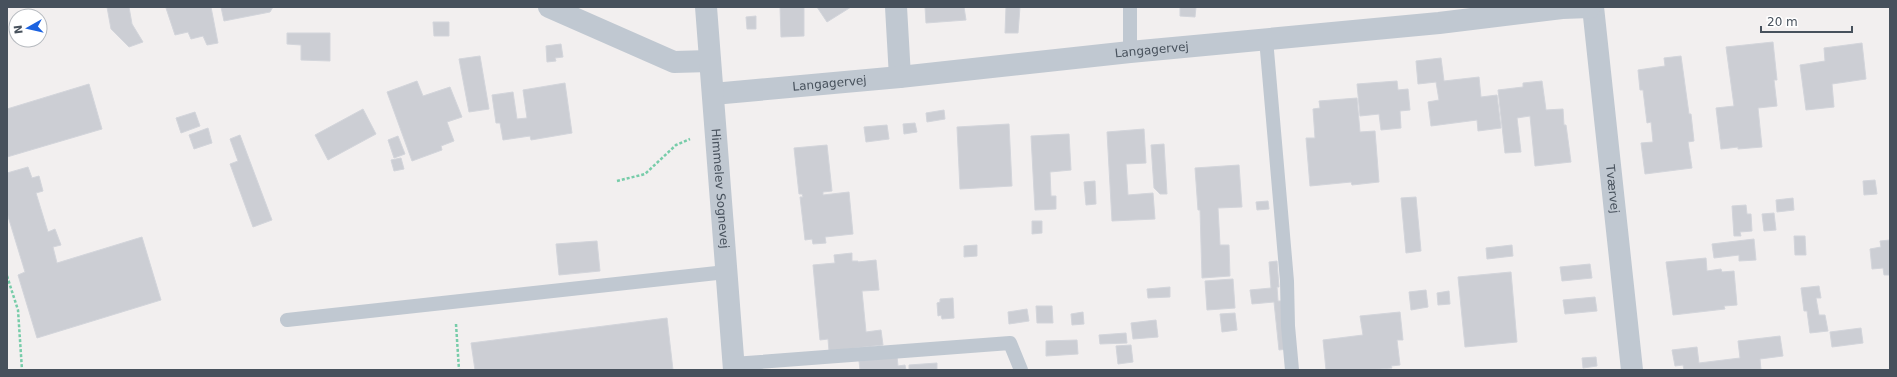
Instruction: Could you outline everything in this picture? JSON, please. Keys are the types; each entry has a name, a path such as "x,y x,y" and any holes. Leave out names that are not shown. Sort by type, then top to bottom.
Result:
{"street":[{"path":"549,7 674,62 710,61"},
{"name":"Himmelev Sognevej","path":"706,7 733,367"},
{"path":"896,7 900,77"},
{"name":"Langagervej","path":"713,94 900,77 1130,52 1439,23 1562,8 1591,7"},
{"name":"Tværvej","path":"1591,7 1632,370"}],"lane":[{"path":"1130,7 1130,52"},
{"path":"1266,39 1287,281 1288,326 1292,370"},
{"path":"287,320 726,272"},
{"path":"733,367 1010,343 1021,370"}],"path":[{"path":"617,181 645,174 676,145 716,127"},
{"path":"7,276 18,310 22,370"},
{"path":"455,302 459,370"}],"building":[{"path":"107,7 129,7 132,24 143,42 129,47 111,29"},
{"path":"211,7 218,43 207,45 203,36 191,39 188,32 175,35 166,8"},
{"path":"221,7 273,7 270,12 224,21"},
{"path":"780,7 804,7 804,36 781,37"},
{"path":"817,7 851,7 827,22"},
{"path":"925,7 964,7 966,20 926,23"},
{"path":"1006,7 1020,7 1018,33 1005,33"},
{"path":"1180,7 1196,7 1195,17 1180,16"},
{"path":"756,16 756,29 747,29 746,17"},
{"path":"433,22 449,22 449,36 434,36"},
{"path":"287,33 330,33 330,61 301,60 301,45 287,44"},
{"path":"1773,42 1777,80 1774,80 1777,106 1758,108 1762,147 1721,149 1716,108 1734,106 1726,47"},
{"path":"1862,43 1866,79 1832,84 1834,107 1806,110 1800,65 1825,61 1824,48"},
{"path":"561,44 563,57 555,58 556,61 547,62 546,46"},
{"path":"480,56 489,109 469,112 459,59"},
{"path":"1681,56 1694,141 1688,142 1692,168 1645,174 1641,143 1653,142 1651,122 1647,123 1643,90 1640,90 1638,70 1665,66 1664,58"},
{"path":"1441,58 1444,81 1479,77 1481,97 1497,95 1501,128 1478,131 1477,120 1431,126 1428,102 1439,100 1436,82 1418,84 1416,61"},
{"path":"417,81 423,96 450,87 462,117 447,122 454,141 441,146 442,150 412,161 387,92"},
{"path":"1397,81 1398,90 1408,89 1410,110 1400,111 1401,128 1381,130 1379,114 1360,116 1357,84"},
{"path":"1542,81 1546,110 1563,109 1564,125 1566,125 1571,162 1535,166 1530,116 1517,118 1521,152 1505,153 1498,90 1523,87 1523,83"},
{"path":"565,83 572,133 531,140 530,136 503,140 500,123 496,123 492,95 513,92 517,119 527,118 523,90"},
{"path":"89,84 102,129 7,157 7,109"},
{"path":"1357,98 1360,132 1375,131 1379,182 1352,185 1351,182 1310,186 1306,138 1315,138 1313,109 1320,108 1319,101"},
{"path":"363,109 376,134 328,160 315,135"},
{"path":"944,110 945,119 927,122 926,113"},
{"path":"195,112 200,126 181,133 176,118"},
{"path":"915,123 917,132 904,134 903,124"},
{"path":"1009,124 1012,186 960,189 957,127"},
{"path":"887,125 889,139 866,142 864,127"},
{"path":"208,128 212,143 194,149 189,135"},
{"path":"1144,129 1146,163 1126,164 1128,195 1153,193 1155,219 1112,221 1107,132"},
{"path":"1069,134 1071,170 1050,172 1051,196 1056,196 1056,209 1035,210 1031,136"},
{"path":"240,135 272,220 253,227 230,164 238,161 230,139"},
{"path":"398,136 405,154 394,158 388,140"},
{"path":"1164,144 1167,194 1160,194 1154,188 1151,145"},
{"path":"827,145 832,191 823,192 823,195 849,192 853,234 825,237 826,243 813,244 812,239 805,240 800,197 803,197 802,194 799,194 794,148"},
{"path":"401,158 404,169 394,171 391,160"},
{"path":"1239,165 1242,207 1218,208 1220,245 1229,245 1230,276 1202,278 1200,210 1198,210 1195,168"},
{"path":"28,167 32,178 39,176 43,191 36,193 48,232 55,229 61,245 53,247 57,263 142,237 161,300 37,338 18,275 25,272 7,213 7,173"},
{"path":"1875,180 1877,194 1864,195 1863,181"},
{"path":"1095,181 1096,204 1086,205 1084,182"},
{"path":"1416,197 1421,251 1406,253 1401,198"},
{"path":"1793,198 1794,210 1777,212 1776,200"},
{"path":"1268,201 1269,209 1257,210 1256,202"},
{"path":"1746,205 1747,214 1751,214 1752,231 1740,232 1741,236 1734,236 1732,206"},
{"path":"1774,213 1776,230 1764,231 1762,214"},
{"path":"1032,221 1042,221 1042,233 1032,234"},
{"path":"1794,236 1805,236 1806,255 1795,255"},
{"path":"1754,239 1756,260 1739,261 1739,255 1714,258 1712,244"},
{"path":"1890,240 1890,275 1884,275 1883,268 1872,269 1870,249 1881,247 1880,241"},
{"path":"597,241 600,271 559,275 556,244"},
{"path":"977,245 977,256 964,257 964,246"},
{"path":"1512,245 1513,256 1487,259 1486,248"},
{"path":"852,253 852,261 858,262 876,260 879,290 862,291 866,332 881,330 883,345 829,351 828,339 820,340 813,265 835,263 834,255"},
{"path":"1706,258 1707,271 1721,269 1722,272 1734,271 1737,305 1724,306 1725,309 1673,315 1666,262"},
{"path":"1277,261 1279,287 1277,287 1278,301 1283,301 1288,349 1279,350 1274,302 1252,304 1250,290 1271,288 1269,262"},
{"path":"1590,264 1592,278 1562,281 1560,267"},
{"path":"1511,272 1517,342 1465,347 1458,277"},
{"path":"1233,279 1235,308 1207,310 1205,281"},
{"path":"1819,286 1821,298 1816,298 1819,315 1825,315 1828,331 1810,333 1807,311 1804,311 1801,288"},
{"path":"1170,287 1170,297 1148,298 1147,289"},
{"path":"1426,290 1428,307 1411,310 1409,292"},
{"path":"1449,291 1450,304 1438,305 1437,293"},
{"path":"1595,297 1597,311 1565,314 1563,300"},
{"path":"953,298 954,318 942,319 941,315 938,316 937,303 940,302 940,299"},
{"path":"1036,306 1052,306 1053,323 1037,323"},
{"path":"1027,309 1029,321 1009,324 1008,312"},
{"path":"1083,312 1084,324 1072,325 1071,314"},
{"path":"1400,312 1403,340 1397,340 1400,365 1391,366 1392,368 1369,370 1326,370 1323,340 1363,335 1360,316"},
{"path":"1235,313 1237,330 1222,332 1220,314"},
{"path":"667,318 673,370 475,370 471,343"},
{"path":"1156,320 1158,337 1133,339 1131,323"},
{"path":"1861,328 1863,343 1832,347 1830,332"},
{"path":"1126,333 1127,343 1100,344 1099,335"},
{"path":"1780,336 1783,356 1760,359 1761,370 1684,370 1683,365 1675,366 1672,350 1697,347 1699,363 1740,358 1738,341"},
{"path":"1077,340 1078,354 1046,356 1046,341"},
{"path":"1131,345 1133,362 1118,364 1116,346"},
{"path":"897,356 898,366 905,365 906,370 860,370 859,361"},
{"path":"1596,357 1597,366 1583,368 1582,358"},
{"path":"937,363 937,370 909,370 909,365"}]}
